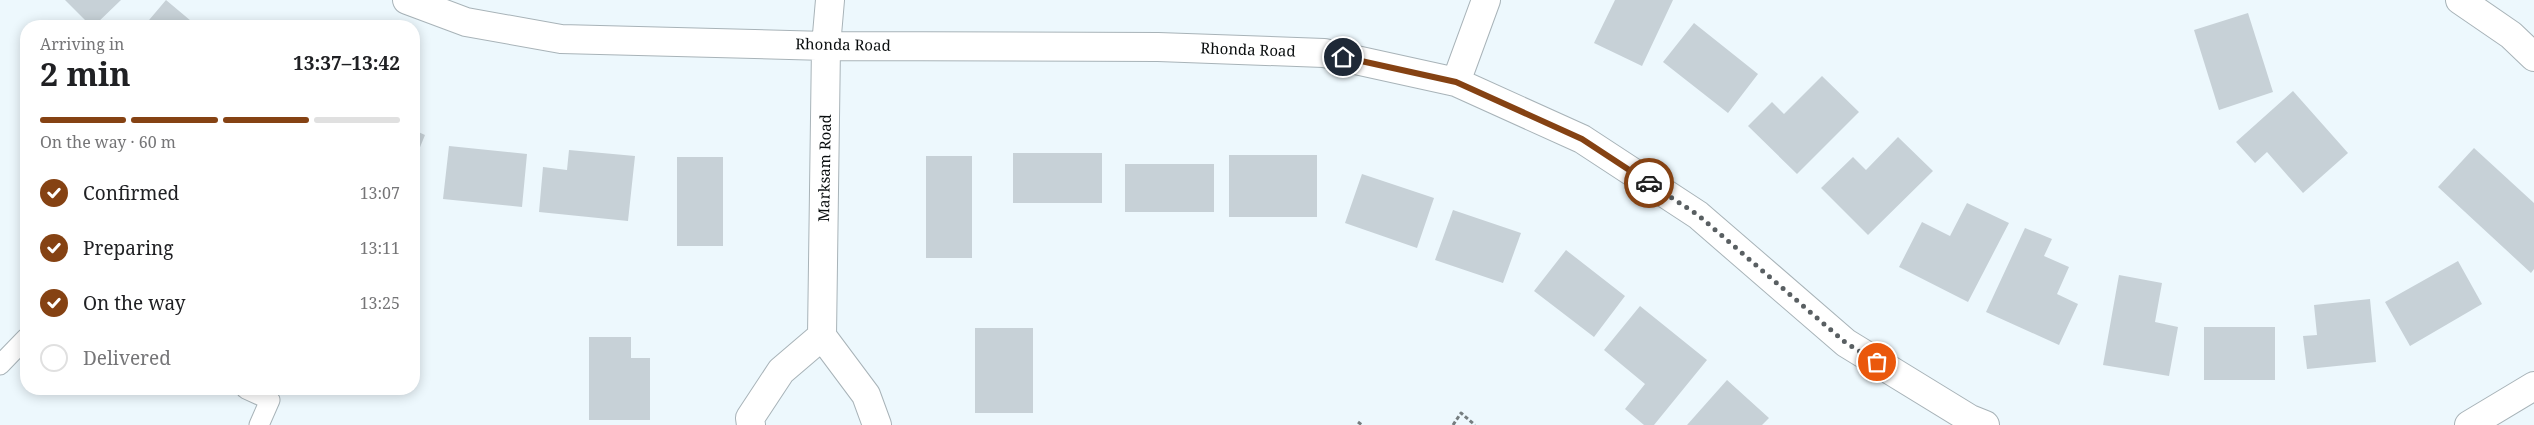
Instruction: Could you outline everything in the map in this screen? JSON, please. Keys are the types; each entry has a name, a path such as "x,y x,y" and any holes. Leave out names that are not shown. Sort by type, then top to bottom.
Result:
{"street":[{"name":"Rhonda Road","path":"407,0 466,22 561,39 826,46 1158,47 1324,53 1456,82 1590,145 1698,215 1846,343 1970,419 1985,425"},
{"name":"Marksam Road","path":"822,336 826,46 830,0"},
{"path":"1456,82 1486,0"},
{"path":"2460,0 2511,35 2534,57"},
{"path":"750,425 750,418 781,371 822,336 866,394 876,425"},
{"path":"2469,425 2534,386"}],"lane":[{"path":"0,365 20,344"},
{"path":"259,395 270,400 259,425"}],"path":[{"path":"1453,425 1461,413 1475,425"},
{"path":"1358,422 1362,425"}],"building":[{"path":"65,0 121,0 100,20 85,20"},
{"path":"166,0 190,20 149,20"},
{"path":"1615,0 1673,0 1642,66 1594,43"},
{"path":"2248,13 2273,92 2219,110 2194,30"},
{"path":"1694,23 1758,74 1728,113 1663,62"},
{"path":"1822,76 1859,112 1797,174 1748,126 1772,102 1784,114"},
{"path":"2293,91 2348,153 2303,193 2267,152 2255,163 2236,142"},
{"path":"420,133 425,135 420,147"},
{"path":"1898,137 1933,171 1868,235 1821,188 1853,157 1866,170"},
{"path":"449,146 527,154 522,207 443,199"},
{"path":"2474,148 2534,203 2534,269 2531,273 2438,187"},
{"path":"569,150 635,156 628,221 539,212 543,167 567,170"},
{"path":"1013,153 1102,153 1102,203 1013,203"},
{"path":"1229,155 1317,155 1317,217 1229,217"},
{"path":"926,156 972,156 972,258 926,258"},
{"path":"677,157 723,157 723,246 677,246"},
{"path":"1125,164 1214,164 1214,212 1125,212"},
{"path":"1362,174 1434,198 1417,248 1345,223"},
{"path":"1967,203 2009,223 1968,302 1899,267 1922,222 1950,236"},
{"path":"1453,210 1521,233 1503,283 1435,260"},
{"path":"2025,228 2052,239 2044,256 2069,267 2057,294 2078,304 2059,345 1986,312"},
{"path":"1566,250 1625,296 1594,337 1534,291"},
{"path":"2458,261 2482,304 2410,346 2385,302"},
{"path":"2119,275 2162,283 2155,322 2178,327 2169,376 2103,365"},
{"path":"2370,299 2376,362 2307,369 2303,336 2317,335 2314,305"},
{"path":"1640,306 1707,360 1654,425 1644,425 1625,409 1645,384 1604,350"},
{"path":"2204,327 2275,327 2275,380 2204,380"},
{"path":"975,328 1033,328 1033,413 975,413"},
{"path":"589,337 631,337 631,358 650,358 650,420 589,420"},
{"path":"1727,380 1769,418 1762,425 1687,425"}],"way so far":[{"path":"1649,183 1698,215 1846,343 1877,362"}],"route":[{"path":"1343,57 1456,82 1582,139 1649,183"}]}
